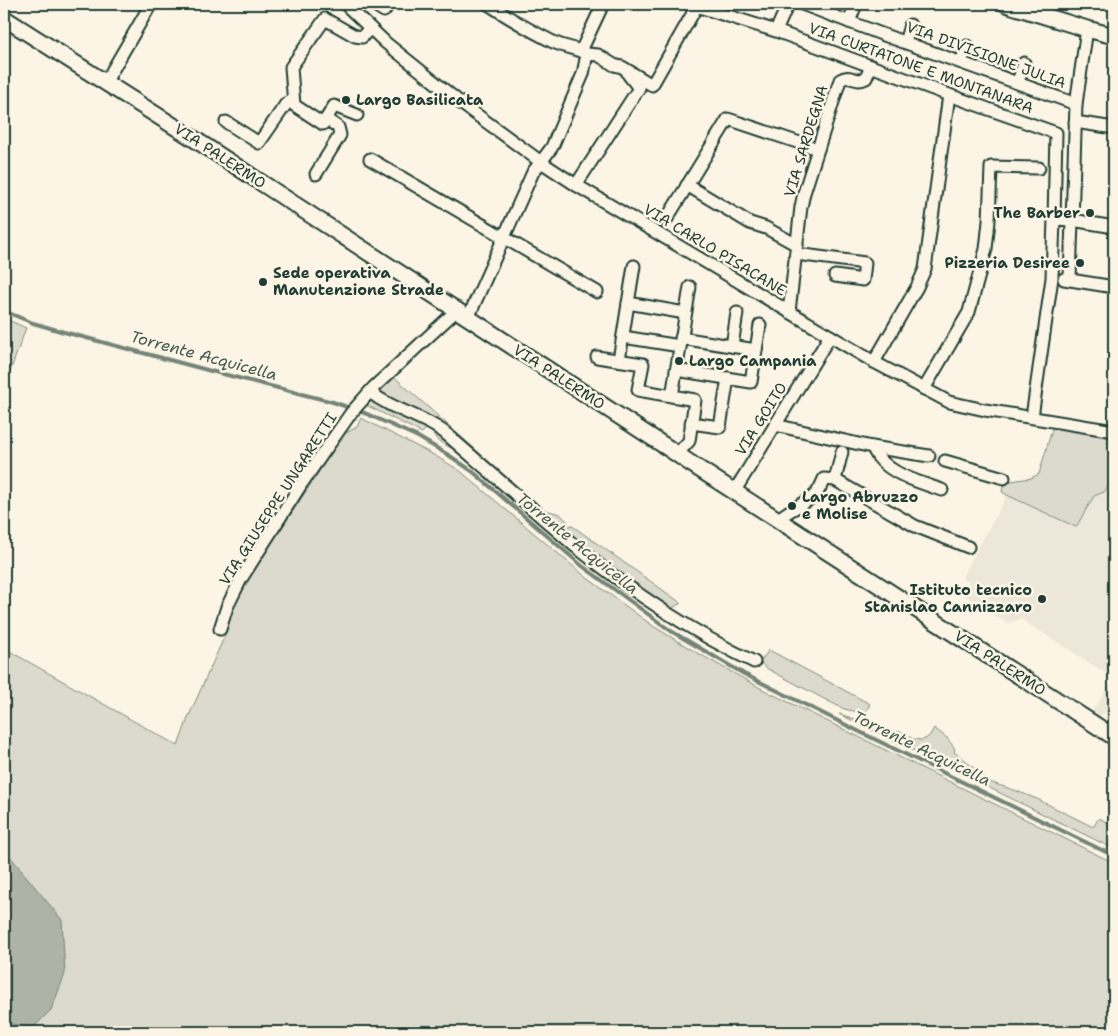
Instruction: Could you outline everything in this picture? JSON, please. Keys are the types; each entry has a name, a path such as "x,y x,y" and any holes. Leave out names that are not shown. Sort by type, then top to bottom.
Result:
{"main road":[{"path":"1006,4 1041,10 1087,29 1114,36"},
{"name":"VIA PALERMO","path":"4,18 202,144 734,492 1114,737"}],"street":[{"path":"105,83 151,4"},
{"path":"373,4 384,11 390,4"},
{"path":"488,4 554,42 598,55 652,85 694,5"},
{"path":"603,4 584,52 583,74 552,147 532,172 504,237 463,314 370,392 389,405 428,422 444,432 576,547 647,600 722,646 754,662"},
{"path":"776,32 788,4"},
{"name":"VIA DIVISIONE JULIA","path":"802,4 1076,104"},
{"path":"849,22 856,4"},
{"name":"VIA CURTATONE E MONTANARA","path":"694,5 776,32 1056,133 1054,219"},
{"name":"VIA CARLO PISACANE","path":"351,6 386,43 462,104 541,162 576,185 874,362 949,402 1114,431"},
{"path":"357,115 334,106 323,124 294,105 292,67 325,18 355,36 362,37 370,28"},
{"path":"905,42 910,25"},
{"path":"1070,279 1076,104 1087,29"},
{"path":"961,62 967,46"},
{"path":"1018,82 1024,63"},
{"name":"VIA SARDEGNA","path":"789,312 804,193 840,80 844,77 859,80 866,78 871,66"},
{"path":"576,185 639,88 622,67"},
{"path":"874,362 917,287 925,269 949,95"},
{"path":"226,122 258,143 286,104 293,100"},
{"path":"316,174 340,135 338,128 326,119"},
{"path":"666,220 728,119 818,149"},
{"path":"1075,122 1114,128"},
{"path":"370,159 597,292"},
{"path":"924,389 969,312 986,249 992,166 1039,168"},
{"path":"687,185 750,223 766,228 796,249 865,262 863,280 836,276"},
{"path":"1032,417 1052,278 1054,219 1114,227"},
{"path":"619,360 634,266"},
{"path":"1052,278 1070,279 1114,287"},
{"path":"672,396 690,287"},
{"path":"628,303 685,313"},
{"path":"732,346 737,313"},
{"path":"676,370 751,382 760,325"},
{"name":"VIA GOITO","path":"734,492 830,336"},
{"path":"623,337 732,346 756,350"},
{"path":"597,357 643,364 638,390 695,400 689,441 677,454"},
{"path":"691,423 720,427 728,378"},
{"name":"VIA GIUSEPPE UNGARETTI","path":"220,629 227,607 241,579 306,477 351,413 370,392"},
{"path":"775,425 872,447 929,456"},
{"path":"872,447 878,458 897,473 919,483 942,490"},
{"path":"835,480 842,452"},
{"path":"945,461 1004,478"},
{"path":"778,520 805,503 817,492 824,479 835,480 915,526 968,547"}],"shaded area":[{"path":"4,318 26,328 4,388"},
{"path":"392,375 522,491 380,393"},
{"path":"372,400 434,428 712,646 666,618 453,449 438,441 431,431 426,429 422,433 366,405"},
{"path":"361,418 459,470 586,577 653,626 694,651 764,690 1114,863 1114,1032 4,1032 4,648 178,746 188,718 226,633 235,602 248,577 344,434 357,427"},
{"path":"1053,426 1114,437 1114,466 1111,479 1104,492 1094,496 1076,527 1002,492 1004,482 1031,478 1039,474"},
{"name":"Istituto tecnico Stanislao Cannizzaro","path":"1114,470 1114,728 1110,726 1111,719 1104,713 1097,717 1091,713 1111,683 1112,678 1110,676 1021,619 1007,623 963,595 971,584 962,578 1007,495 1076,527 1094,496 1104,492 1113,476"},
{"path":"531,498 539,505 538,508 531,502"},
{"path":"538,508 560,514 568,522 557,524"},
{"path":"571,525 681,603 669,610 655,602 562,530"},
{"path":"769,650 870,704 866,712 844,709 766,668 760,662"},
{"path":"839,714 885,730 901,732 913,739 922,740 927,738 934,728 947,738 955,749 954,752 989,782 1037,799 1093,827 1099,818 1114,826 1114,849"},
{"path":"4,849 62,920 65,974 51,1010 34,1027 4,1022"}],"waterway":[{"name":"Torrente Acquicella","path":"4,311 33,323 64,332 333,402 367,414 418,437 472,471 581,565 671,631 744,674 1114,856"}],"place":[{"name":"Largo Basilicata","path":"346,100"},
{"name":"The Barber","path":"1090,213"},
{"name":"Pizzeria Desiree","path":"1080,263"},
{"name":"Sede operativa Manutenzione Strade","path":"263,282"},
{"name":"Largo Campania","path":"679,361"},
{"name":"Largo Abruzzo e Molise","path":"792,506"},
{"name":"Istituto tecnico Stanislao Cannizzaro","path":"1042,599"}]}
